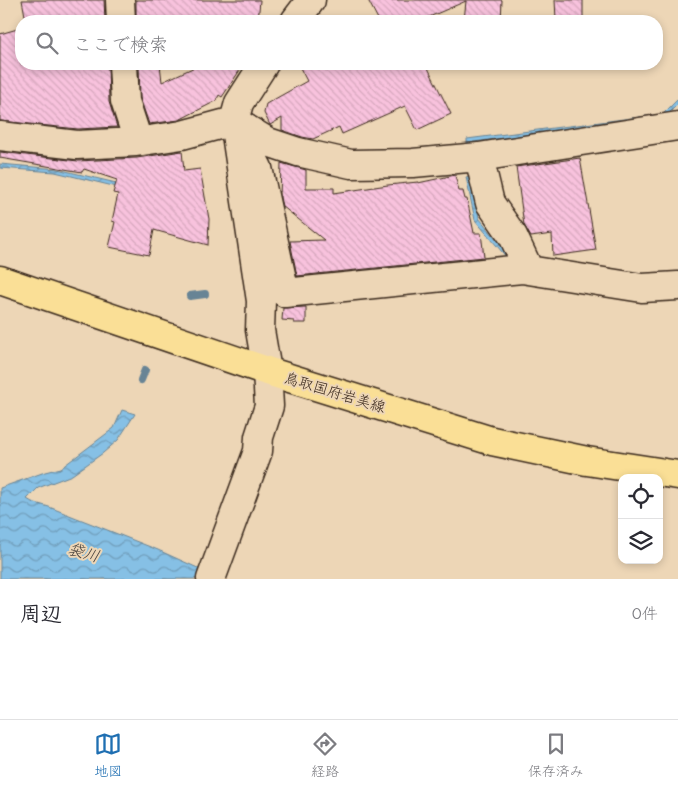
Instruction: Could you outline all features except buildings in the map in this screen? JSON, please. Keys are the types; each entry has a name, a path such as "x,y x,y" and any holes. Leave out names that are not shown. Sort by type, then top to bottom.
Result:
{"main road":[{"name":"鳥取国府岩美線","path":"0,280 267,371 492,441 587,462 678,475"}],"street":[{"path":"120,0 121,15"},
{"path":"300,15 311,0"},
{"path":"123,70 125,101 138,141"},
{"path":"211,579 258,451 259,437 269,406 267,371 260,330 261,302 234,121 239,103 260,70"},
{"path":"234,121 258,168 285,293 522,269 642,288 678,286"},
{"path":"0,136 77,146 182,135 234,121 268,142 298,152 350,164 413,163 479,157 678,126"},
{"path":"479,157 490,203 513,236 529,270"}],"water":[{"path":"678,99 678,104 665,117 473,142 473,145 467,146 467,139 663,114"},
{"path":"0,164 57,169 167,195 167,199 55,172 0,168"},
{"path":"472,176 479,218 512,258 508,259 475,220 466,177"},
{"name":"袋川","path":"122,410 135,414 118,440 72,475 38,488 27,499 158,550 222,579 0,579 0,488 61,468 114,428"}],"waterway":[{"path":"190,296 205,294"},
{"path":"141,380 145,370"}]}
